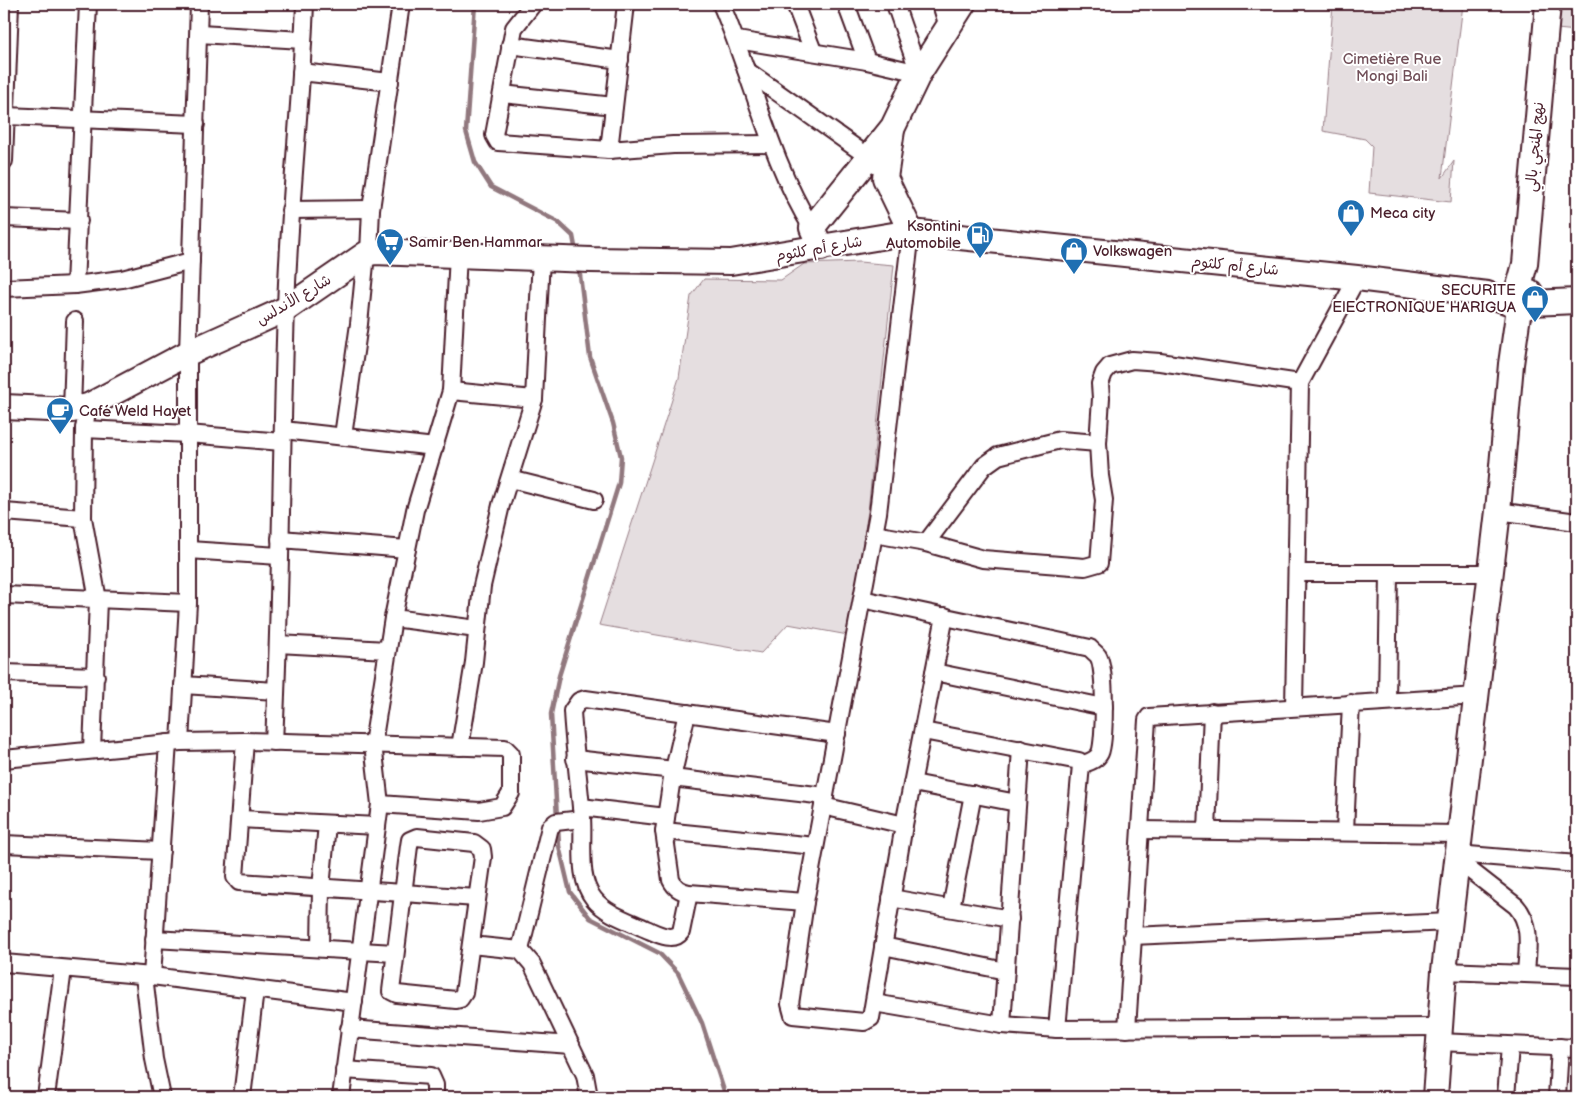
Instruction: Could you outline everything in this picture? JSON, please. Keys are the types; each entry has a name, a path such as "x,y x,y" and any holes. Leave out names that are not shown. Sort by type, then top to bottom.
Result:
{"street":[{"path":"4,161 10,4"},
{"path":"76,285 88,4"},
{"path":"162,1097 154,1059 148,976 154,939 161,851 183,685 188,603 188,353 199,4"},
{"path":"274,742 290,210 302,72 305,4"},
{"path":"344,436 359,324 371,209 401,4"},
{"path":"532,4 514,28 494,135 498,142 609,150 673,146 770,144"},
{"path":"609,150 626,4"},
{"path":"721,4 737,40 770,144 816,238 893,127 919,73 963,4"},
{"path":"796,4 813,51"},
{"path":"846,4 867,61"},
{"path":"895,4 919,73"},
{"path":"941,4 948,27"},
{"name":"نهج المنجي بالي","path":"1523,297 1524,264 1548,4"},
{"path":"198,34 303,40"},
{"path":"737,40 813,51 919,73"},
{"path":"510,45 620,60"},
{"path":"746,70 870,158 885,178 911,232 874,534 815,846 794,976 791,1012 797,1016 864,1022 871,1018 904,825 945,616"},
{"path":"302,72 390,82"},
{"path":"502,94 614,106"},
{"path":"6,116 196,124"},
{"path":"885,178 893,127"},
{"path":"290,210 371,209"},
{"path":"4,218 79,221"},
{"name":"شارع أم كلثوم","path":"541,258 731,262 816,238 911,232 1357,278 1486,294 1568,301"},
{"path":"367,254 458,254 541,258 534,399 492,540 460,746"},
{"name":"شارع الأندلس","path":"81,415 188,353 261,322 286,309 367,254"},
{"path":"341,1097 380,804 373,744 387,650 415,510 451,390 458,254"},
{"path":"4,288 76,285 122,279 191,261"},
{"path":"1294,707 1298,573 1300,382 1357,278"},
{"path":"1435,1097 1444,971 1498,511 1511,364 1523,297"},
{"path":"75,321 81,415 82,518 98,600 92,750"},
{"path":"874,534 926,543 992,560 1085,567 1099,563 1104,500 1098,443 1100,384 1104,373 1110,366 1132,360 1160,362 1300,382"},
{"path":"451,390 534,399"},
{"path":"4,407 81,415 188,434 344,436 435,447"},
{"path":"926,543 984,466 998,456 1060,440 1098,443"},
{"path":"510,479 594,500"},
{"path":"1498,511 1577,522"},
{"path":"4,512 82,518"},
{"path":"280,539 407,549"},
{"path":"189,550 279,556"},
{"path":"1298,573 1490,573"},
{"path":"1387,701 1389,573"},
{"path":"4,595 188,603"},
{"path":"862,600 1090,648 1099,657 1102,666 1104,707 1101,751 1096,759 1081,765"},
{"path":"393,618 477,629"},
{"path":"278,644 387,650"},
{"path":"934,672 1104,707"},
{"path":"4,674 96,676"},
{"path":"183,685 276,691"},
{"path":"1127,1029 1148,718 1152,716 1477,696"},
{"path":"689,893 681,932 678,936 659,935 609,912 595,901 586,884 579,815 572,711 579,701 584,699 837,734"},
{"path":"1345,831 1351,703"},
{"path":"1207,830 1212,712"},
{"path":"686,713 665,824 671,880 680,891 689,893 805,902"},
{"path":"923,731 1075,758 1081,765 1057,1028"},
{"path":"4,759 174,743 245,741 460,746 505,748 510,751 511,793 502,807 479,811 380,804"},
{"path":"245,741 236,880 243,883 477,898"},
{"path":"1002,1025 1021,749"},
{"path":"575,759 673,774 824,801 904,825"},
{"path":"912,783 1017,803"},
{"path":"951,908 973,794"},
{"path":"520,950 550,827 556,822 579,815 665,824 815,846"},
{"path":"240,819 377,826"},
{"path":"320,948 321,888 327,824"},
{"path":"1140,830 1345,831 1458,849 1577,864"},
{"path":"417,837 478,845 482,849 483,857 464,993 460,999 393,993 391,987 402,893 410,840 417,837"},
{"path":"4,844 161,851"},
{"path":"1458,849 1524,914 1528,932 1526,974"},
{"path":"891,898 1010,919"},
{"path":"1132,936 1450,922"},
{"path":"154,939 395,953"},
{"path":"471,945 520,950 532,964 585,1075 589,1097"},
{"path":"883,946 1006,971"},
{"path":"4,963 148,976 354,1002"},
{"path":"46,1097 63,968"},
{"path":"1444,971 1577,976"},
{"path":"242,1097 255,990"},
{"path":"874,1003 1002,1025 1057,1028 1439,1035 1510,1046 1577,1048"},
{"path":"349,1029 571,1045"},
{"path":"1506,1097 1510,1046"},
{"path":"1557,1097 1560,1047"},
{"path":"344,1070 431,1076 436,1085 434,1097"}],"green space":[{"name":"Cimetière Rue Mongi Bali","path":"1333,4 1463,4 1442,178 1454,161 1451,202 1369,193 1372,146 1365,139 1323,131"},
{"path":"1560,4 1577,4 1577,31 1557,29"},
{"path":"859,262 894,265 868,511 848,635 788,624 761,653 599,625 679,378 691,296 704,279 781,280 804,264"}],"waterway":[{"path":"475,4 466,131 475,162 491,187 558,222 573,236 576,252"},
{"path":"557,818 551,714 559,676 619,483 621,457 613,423 590,357 579,267"},
{"path":"558,826 559,846 570,892 590,918 659,953 678,973 702,1023 726,1097"}],"place":[{"name":"Meca city","path":"1351,237"},
{"name":"Ksontini Automobile","path":"980,259"},
{"name":"Samir Ben Hammar","path":"390,266"},
{"name":"Volkswagen","path":"1074,275"},
{"name":"SECURITE ElECTRONIQUE HARIGUA","path":"1535,323"},
{"name":"Café Weld Hayet","path":"60,435"}]}
